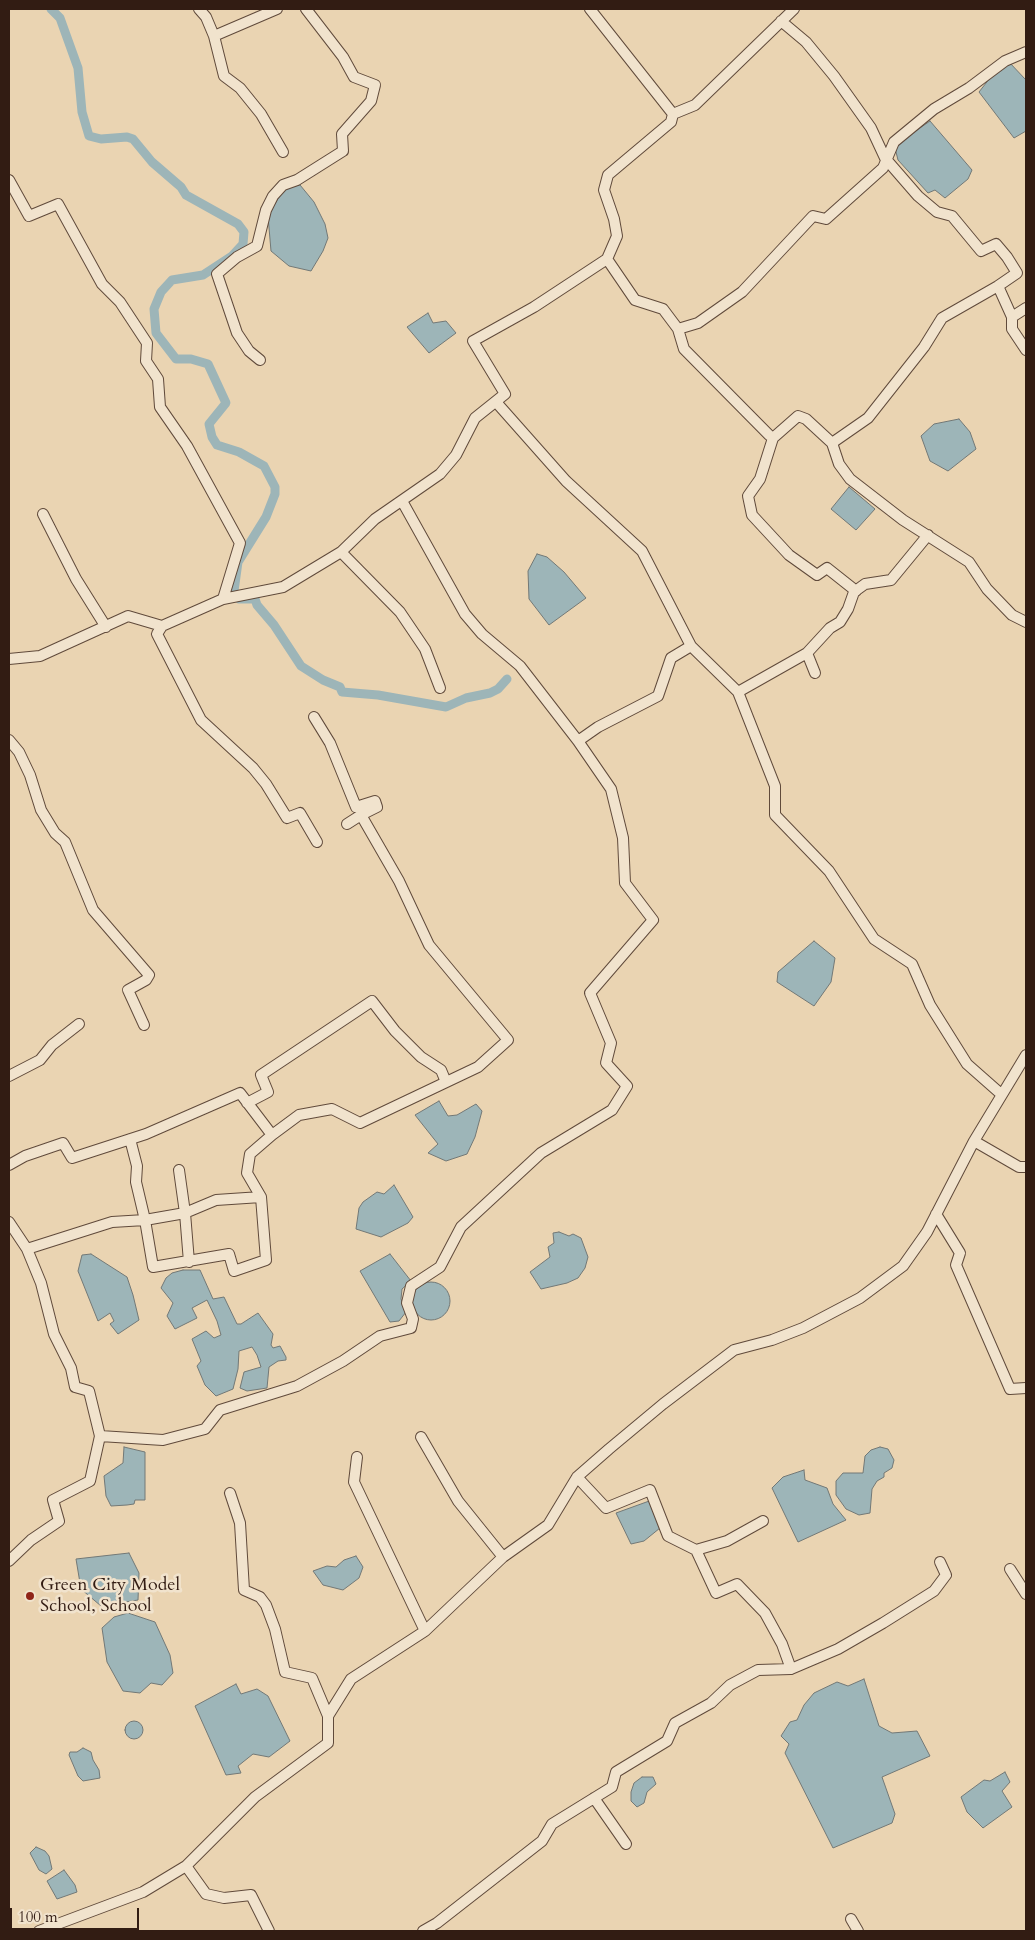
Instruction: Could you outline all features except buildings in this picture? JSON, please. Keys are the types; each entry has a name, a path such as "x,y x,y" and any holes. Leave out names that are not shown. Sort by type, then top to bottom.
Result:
{"street":[{"path":"199,9 206,17 214,36 224,76 240,88 261,114 283,152"},
{"path":"214,36 277,9"},
{"path":"260,360 250,351 237,333 216,274 237,257 257,246 266,210 273,196 283,185 297,180 343,151 342,134 371,101 375,85 354,77 343,57 306,9"},
{"path":"590,9 673,114"},
{"path":"673,114 695,106 794,9"},
{"path":"781,21 806,42 834,76 871,128 885,158 924,202 937,212 952,216 981,251 996,244 1017,273 942,318 924,347 868,418 832,444"},
{"path":"678,329 698,323 742,292 814,216 826,219 883,168 885,158 894,142 934,109 969,88 1005,61 1026,52"},
{"path":"316,842 300,813 287,818 266,784 253,768 201,720 157,634 162,626 223,599 282,587 341,552 375,519 440,474 456,455 475,418 504,394 473,341 534,307 607,259 616,236 614,220 604,190 608,175 671,122 673,114"},
{"path":"9,180 29,216 58,204 102,284 120,302 147,343 146,361 158,379 160,407 187,446 240,543 223,599"},
{"path":"607,259 635,300 662,309 678,329 684,349 731,399 773,438"},
{"path":"998,286 1012,317 1012,329 1026,350"},
{"path":"1012,317 1026,308"},
{"path":"496,402 566,481 642,550 691,646 738,692 775,786 775,815 829,871 874,939 912,964 930,1005 967,1064 1001,1094"},
{"path":"856,591 827,568 817,575 789,555 752,515 748,496 760,479 773,438 798,416 816,427 832,444 838,464 850,480 903,520 969,562 987,589 1012,615 1026,622"},
{"path":"100,1436 163,1440 204,1429 220,1410 296,1386 343,1361 380,1336 411,1328 413,1319 406,1303 411,1286 440,1267 461,1228 542,1154 612,1110 627,1086 606,1063 611,1044 590,993 653,920 625,883 623,838 611,789 578,741 520,666 482,634 465,614 402,501"},
{"path":"42,514 76,579 106,627"},
{"path":"738,692 807,653 830,628 840,622 848,610 856,591 865,584 891,580 928,535"},
{"path":"341,552 400,612 425,649 440,688"},
{"path":"9,659 40,656 128,616 162,626"},
{"path":"578,741 598,727 658,696 671,658 691,646"},
{"path":"807,653 815,673"},
{"path":"314,717 330,743 356,808 375,801 377,807 347,824"},
{"path":"9,740 19,752 30,775 41,810 54,833 65,842 93,910 149,975 146,980 128,990 144,1025"},
{"path":"130,1139 137,1166 136,1182 153,1267 229,1254 234,1271 266,1260 262,1197 247,1173 250,1154 272,1135 299,1115 332,1110 360,1123 478,1067 508,1040 429,945 399,881 361,815"},
{"path":"247,1103 268,1092 261,1075 372,1001 395,1031 415,1051 441,1070 446,1082"},
{"path":"9,1076 40,1060 52,1045 79,1024"},
{"path":"328,1716 351,1679 425,1630 503,1557 548,1525 577,1477 663,1404 734,1350 772,1340 803,1328 860,1298 903,1266 927,1232 974,1140 1026,1055"},
{"path":"9,1165 25,1156 63,1143 72,1158 130,1139 240,1093 272,1135"},
{"path":"974,1140 1019,1167 1026,1167"},
{"path":"179,1170 189,1262"},
{"path":"27,1249 112,1222 145,1220 185,1213 216,1200 262,1197"},
{"path":"936,1214 960,1253 956,1265 1010,1389 1026,1388"},
{"path":"9,1222 27,1249 41,1283 54,1334 71,1368 75,1387 89,1391 100,1436 90,1482 53,1500 59,1521 31,1540 9,1561"},
{"path":"421,1437 458,1501 503,1557"},
{"path":"357,1457 354,1482 425,1630"},
{"path":"577,1477 606,1508 650,1490 668,1536 696,1550 716,1593 737,1584 765,1613 782,1644 791,1669"},
{"path":"39,1931 142,1892 186,1866 255,1797 328,1743 328,1716 312,1678 285,1672 275,1629 266,1605 260,1597 244,1590 240,1523 230,1493"},
{"path":"696,1550 726,1541 763,1521"},
{"path":"423,1931 437,1923 542,1841 552,1824 612,1788 616,1772 667,1741 675,1723 711,1703 730,1685 758,1670 791,1669 838,1649 934,1591 946,1575 940,1562"},
{"path":"1010,1569 1026,1594"},
{"path":"594,1798 626,1844"},
{"path":"186,1866 206,1894 224,1898 251,1895 269,1931"},
{"path":"851,1920 858,1931"}],"water":[{"path":"1009,62 1026,80 1026,131 1014,138 979,92 990,78"},
{"path":"930,121 972,170 968,179 945,198 935,190 928,193 898,160 895,148"},
{"path":"300,185 314,202 325,224 328,238 323,251 311,271 289,266 271,251 268,216 284,188"},
{"path":"428,313 433,323 446,321 456,333 429,353 407,327"},
{"path":"959,419 970,432 976,449 948,471 930,461 921,436 934,424"},
{"path":"849,487 875,509 856,530 831,509"},
{"path":"537,554 547,557 564,572 586,598 549,625 529,599 528,571"},
{"path":"814,941 835,958 831,982 814,1006 777,982 778,972"},
{"path":"439,1101 448,1116 457,1115 476,1104 482,1111 475,1137 467,1154 446,1161 428,1153 438,1144 415,1115"},
{"path":"394,1185 413,1217 408,1223 381,1237 356,1229 359,1208 363,1202 377,1192 384,1194"},
{"path":"559,1232 569,1236 573,1234 581,1238 588,1257 585,1268 578,1278 567,1283 541,1289 530,1272 550,1257 548,1247 554,1243 553,1233"},
{"path":"91,1254 127,1277 139,1320 118,1334 110,1324 114,1321 110,1313 98,1321 78,1271 82,1255"},
{"path":"390,1254 411,1281 402,1289 401,1299 406,1312 399,1321 390,1322 360,1271"},
{"path":"183,1270 200,1270 213,1299 224,1297 237,1324 241,1324 258,1313 273,1334 271,1345 273,1348 280,1346 286,1360 278,1361 269,1367 267,1388 247,1391 240,1388 244,1372 261,1367 252,1347 239,1351 238,1369 233,1389 216,1396 205,1385 197,1366 201,1361 192,1339 206,1331 214,1338 221,1335 207,1300 192,1308 197,1318 175,1329 167,1316 173,1303 161,1288 166,1278 172,1273"},
{"path":"431,1282 444,1288 450,1301 444,1314 431,1320 418,1314 412,1301 418,1288"},
{"path":"124,1447 145,1452 145,1500 135,1500 134,1504 111,1506 106,1496 104,1476 123,1463"},
{"path":"880,1447 888,1449 894,1460 892,1468 884,1473 884,1477 877,1481 872,1489 870,1513 859,1515 846,1509 836,1495 836,1481 843,1473 863,1473 865,1456 871,1450"},
{"path":"804,1470 805,1480 827,1488 833,1504 846,1520 798,1542 772,1488 783,1477"},
{"path":"652,1500 660,1528 644,1541 631,1544 616,1513"},
{"path":"129,1553 139,1573 138,1600 101,1606 81,1589 76,1559"},
{"path":"356,1556 363,1567 359,1578 343,1590 323,1585 313,1571 327,1566 336,1567 344,1560"},
{"path":"128,1613 155,1622 170,1655 173,1673 162,1685 151,1683 140,1693 123,1691 107,1662 102,1628 114,1617"},
{"path":"864,1679 879,1726 892,1733 917,1731 930,1756 882,1777 895,1814 892,1823 833,1848 785,1753 789,1744 781,1736 790,1722 797,1720 804,1705 814,1693 837,1682 848,1686"},
{"path":"236,1684 241,1694 257,1689 268,1696 290,1741 269,1757 253,1754 238,1766 241,1773 226,1775 195,1706"},
{"path":"134,1721 140,1724 143,1730 140,1736 134,1739 128,1736 125,1730 128,1724"},
{"path":"83,1748 91,1752 99,1770 100,1778 83,1781 78,1776 69,1755 70,1752 77,1752"},
{"path":"1005,1772 1010,1782 1002,1791 1012,1807 983,1828 967,1812 961,1797 984,1780 990,1781"},
{"path":"642,1777 653,1777 656,1784 647,1792 644,1803 637,1807 631,1801 631,1792 634,1783"},
{"path":"36,1847 45,1851 49,1856 52,1869 46,1874 39,1870 30,1853"},
{"path":"64,1870 75,1885 77,1892 57,1899 47,1881"}],"waterway":[{"path":"51,9 60,18 78,68 82,112 89,136 101,139 127,137 133,139 152,162 181,187 186,195 238,224 244,232 243,244 232,256 203,275 172,280 161,292 154,309 156,333 176,359 191,359 208,364 226,403 209,424 212,437 217,445 239,452 264,466 275,487 275,494 266,517 238,562 234,591"},
{"path":"239,599 255,599 257,605 274,625 301,666 323,680 340,687 342,692 378,695 446,707 466,698 490,693 498,689 507,679"}],"place":[{"name":"Green City Model School, School","path":"30,1596"}]}
